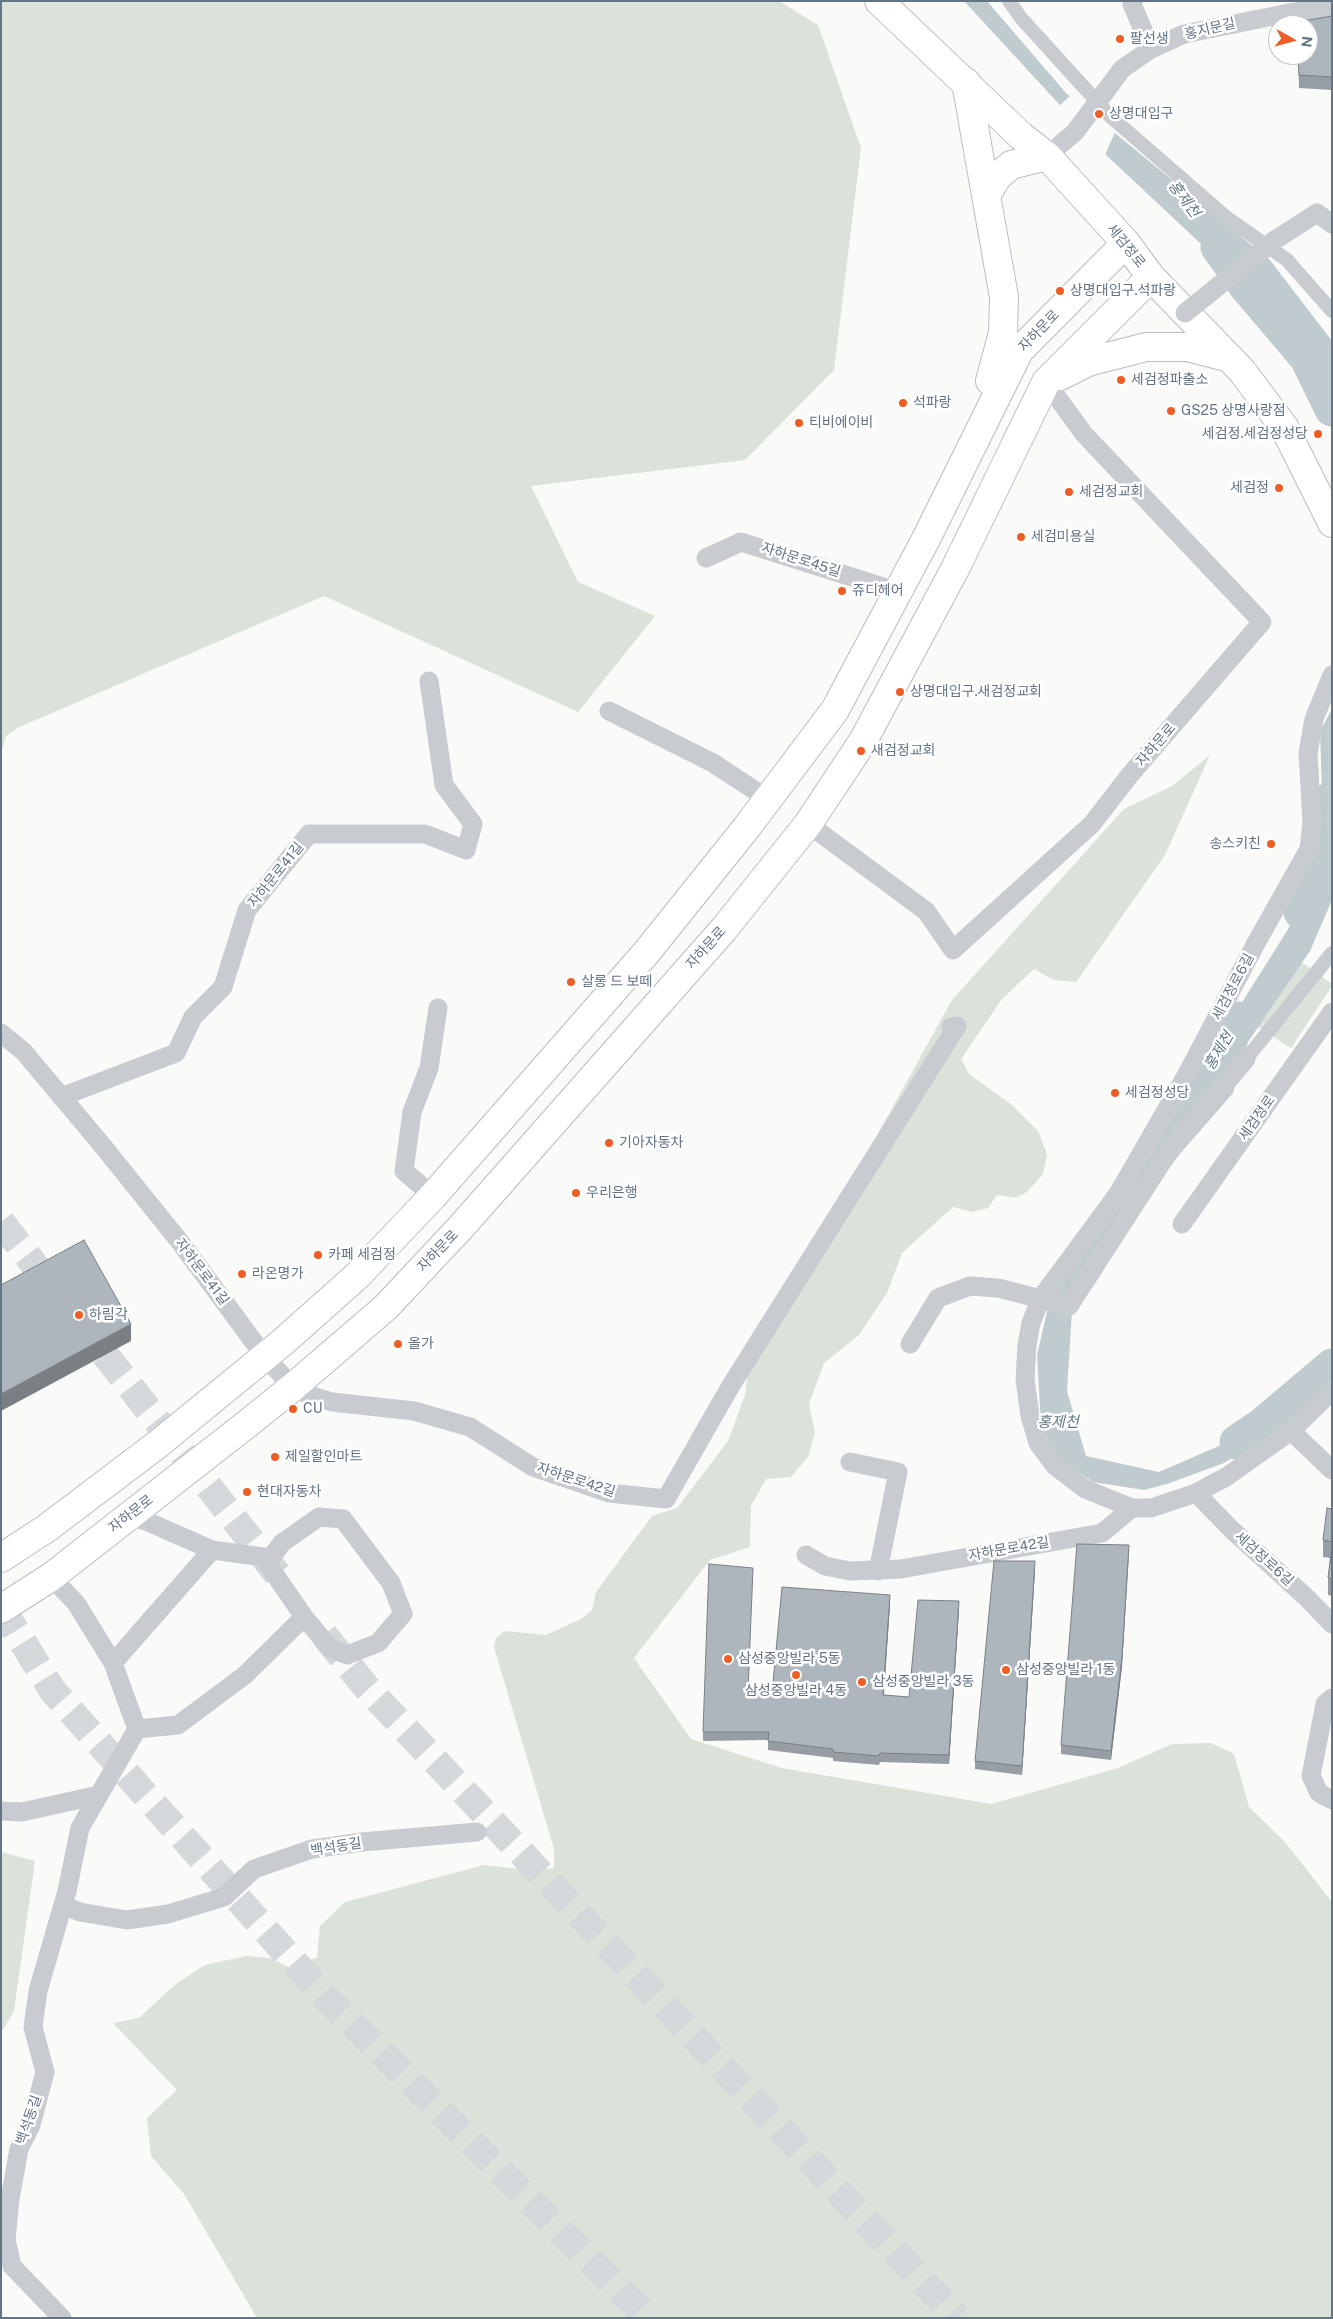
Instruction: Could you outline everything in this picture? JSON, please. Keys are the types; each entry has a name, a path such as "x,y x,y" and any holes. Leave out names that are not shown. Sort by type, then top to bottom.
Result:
{"main road":[{"name":"세검정로","path":"879,1 1021,136 1046,156 1126,243 1151,277 1242,371 1284,427 1332,523"},
{"path":"966,82 1004,297 1003,333 976,437"},
{"path":"986,195 998,176 1010,165 1046,156"},
{"name":"자하문로","path":"1,1558 47,1528 158,1444 264,1357 358,1275 433,1196 646,953 768,799 834,710 899,592 1019,351 1126,243"},
{"name":"자하문로","path":"1,1609 51,1577 294,1386 386,1307 461,1228 724,929 808,824 863,741 901,672 1046,382 1151,277"},
{"path":"1046,382 1088,362 1146,347 1187,347 1230,358"}],"street":[{"path":"1009,1 1020,18 1111,116 1226,217 1287,260 1332,310"},
{"path":"1133,1 1132,4 1151,49"},
{"name":"홍지문길","path":"1046,156 1075,132 1122,69 1151,49 1184,34 1289,13 1332,7"},
{"path":"1185,312 1275,240 1317,213 1332,224"},
{"name":"자하문로","path":"808,824 926,911 953,950 1092,824 1129,776 1262,622 1084,434 1046,382"},
{"name":"자하문로45길","path":"706,558 741,542 899,592"},
{"name":"세검정로6길","path":"1332,675 1314,719 1308,753 1312,822 1309,849 1255,945 1187,1074 1118,1194 1040,1298 1031,1323 1027,1345 1025,1379 1030,1416 1038,1443 1055,1466 1086,1490 1132,1508 1151,1508 1196,1493 1226,1477 1291,1431 1332,1391"},
{"name":"자하문로41길","path":"60,1097 176,1053 193,1017 223,987 247,910 309,834 424,834 466,850 473,824 444,785 428,682"},
{"path":"609,712 713,763 768,799"},
{"path":"910,1344 938,1298 970,1286 998,1288 1069,1306 1162,1162 1185,1131 1332,953"},
{"path":"433,1196 404,1171 412,1112 429,1068 438,1008"},
{"name":"세검정로","path":"1182,1224 1332,1012"},
{"name":"자하문로42길","path":"294,1386 309,1396 332,1402 414,1411 470,1427 533,1467 609,1494 666,1499 730,1387 957,1026 951,1027"},
{"name":"자하문로41길","path":"1,1033 24,1052 180,1242 264,1357 294,1386"},
{"path":"1291,1431 1332,1470"},
{"path":"850,1462 898,1472 878,1571"},
{"name":"세검정로6길","path":"1196,1493 1232,1530 1307,1598 1332,1624"},
{"name":"자하문로42길","path":"806,1555 825,1566 850,1571 901,1570 1102,1533 1132,1508"},
{"path":"128,1516 146,1521 212,1550 271,1558"},
{"path":"319,1517 343,1519 391,1583 403,1614 378,1642 346,1655 330,1648 304,1617 267,1563 282,1543 319,1517"},
{"path":"113,1663 212,1550"},
{"path":"51,1577 76,1603 113,1663 137,1729 178,1725 245,1675 304,1617"},
{"path":"1332,1698 1325,1704 1311,1776 1319,1793 1332,1800"},
{"name":"백석동길","path":"62,2318 12,2266 6,2240 10,2199 19,2149 30,2124 44,2072 33,2027 38,1991 63,1905 80,1828 137,1729"},
{"path":"1,1811 22,1812 99,1795"},
{"name":"백석동길","path":"63,1905 80,1912 127,1920 168,1914 224,1897 254,1869 312,1849 362,1842 478,1832"}],"shaded area":[{"path":"1,1 779,1 818,25 861,148 834,370 745,460 531,486 578,582 655,616 578,712 324,596 17,728 6,736 1,754"},
{"path":"1210,755 1165,855 1076,982 1054,980 1034,969 1002,999 961,1059 969,1074 1012,1105 1038,1131 1047,1154 1043,1174 1027,1192 1015,1198 997,1195 988,1208 972,1212 953,1207 902,1253 887,1293 859,1335 824,1363 809,1404 815,1432 808,1457 791,1477 766,1479 751,1506 750,1547 710,1560 634,1658 691,1739 782,1768 991,1804 1118,1768 1172,1744 1211,1743 1234,1754 1249,1807 1285,1842 1332,1902 1332,2318 257,2318 184,2194 151,2156 147,2118 177,2090 113,2023 139,2018 177,1983 205,1965 246,1956 270,1958 291,1968 317,1957 320,1926 345,1902 484,1865 528,1870 554,1868 554,1849 494,1647 496,1638 505,1631 546,1635 581,1619 592,1610 596,1592 652,1516 677,1508 728,1441 745,1395 749,1366 952,1000 1124,809 1172,786"},
{"path":"1293,956 1332,984 1332,986 1291,1048 1250,1022"},
{"path":"1,1852 35,1861 14,2011 1,2033"}],"water":[{"name":"홍제천","path":"964,1 987,1 1066,93 1270,260 1332,341 1332,414 1307,358 1246,286 1105,154"},
{"name":"홍제천","path":"1332,709 1332,900 1310,951 1248,1042 1233,1093 1170,1165 1072,1311 1067,1391 1086,1456 1159,1472 1235,1439 1297,1400 1332,1372 1332,1392 1295,1421 1224,1463 1167,1484 1144,1490 1093,1482 1054,1456 1041,1425 1037,1355 1049,1303 1089,1238 1181,1118 1207,1094 1217,1042 1287,931 1324,850 1320,731"}],"pier":[{"path":"1072,94 1116,130 1104,157 1058,107"}],"building":[{"path":"1332,16 1332,77 1299,75 1298,65 1318,65 1318,18"},
{"path":"84,1240 131,1324 1,1394 1,1285"},
{"path":"1327,1508 1332,1509 1332,1542 1323,1540"},
{"path":"1077,1544 1129,1545 1122,1657 1111,1751 1061,1745"},
{"path":"1332,1547 1332,1579 1328,1578"},
{"name":"삼성중앙빌라 1동","path":"994,1561 1035,1561 1022,1766 975,1761"},
{"path":"709,1564 753,1568 748,1692 772,1693 782,1587 890,1595 883,1695 909,1697 918,1600 959,1601 949,1755 880,1753 879,1756 833,1752 833,1749 768,1741 769,1732 703,1732"}],"waterway":[{"name":"홍제천","path":"1218,247 1246,286 1307,358 1332,409"},
{"name":"홍제천","path":"1301,912 1310,897 1332,798"},
{"name":"홍제천","path":"1117,1210 1238,1019"},
{"name":"홍제천","path":"1237,1442 1261,1426 1332,1366"}],"tunnel":[{"path":"1,1222 278,1575"},
{"path":"1,1607 53,1691 326,1998 648,2318"},
{"path":"324,1635 367,1688 957,2318"}],"place":[{"name":"팔선생","path":"1120,39"},
{"name":"상명대입구","path":"1099,114"},
{"name":"상명대입구.석파랑","path":"1060,291"},
{"name":"세검정파출소","path":"1121,380"},
{"name":"석파랑","path":"903,403"},
{"name":"GS25 상명사랑점","path":"1171,411"},
{"name":"티비에이비","path":"799,423"},
{"name":"세검정.세검정성당","path":"1318,434"},
{"name":"세검정","path":"1279,488"},
{"name":"세검정교회","path":"1069,492"},
{"name":"세검미용실","path":"1021,537"},
{"name":"쥬디헤어","path":"842,591"},
{"name":"상명대입구.새검정교회","path":"900,692"},
{"name":"새검정교회","path":"861,751"},
{"name":"송스키친","path":"1271,844"},
{"name":"살롱 드 보떼","path":"571,982"},
{"name":"세검정성당","path":"1115,1093"},
{"name":"기아자동차","path":"609,1143"},
{"name":"우리은행","path":"576,1193"},
{"name":"카페 세검정","path":"318,1255"},
{"name":"라온명가","path":"242,1274"},
{"name":"하림각","path":"79,1315"},
{"name":"올가","path":"398,1344"},
{"name":"CU","path":"293,1409"},
{"name":"제일할인마트","path":"275,1457"},
{"name":"현대자동차","path":"247,1492"},
{"name":"삼성중앙빌라 5동","path":"728,1659"},
{"name":"삼성중앙빌라 1동","path":"1006,1670"},
{"name":"삼성중앙빌라 4동","path":"796,1675"},
{"name":"삼성중앙빌라 3동","path":"862,1682"}]}
